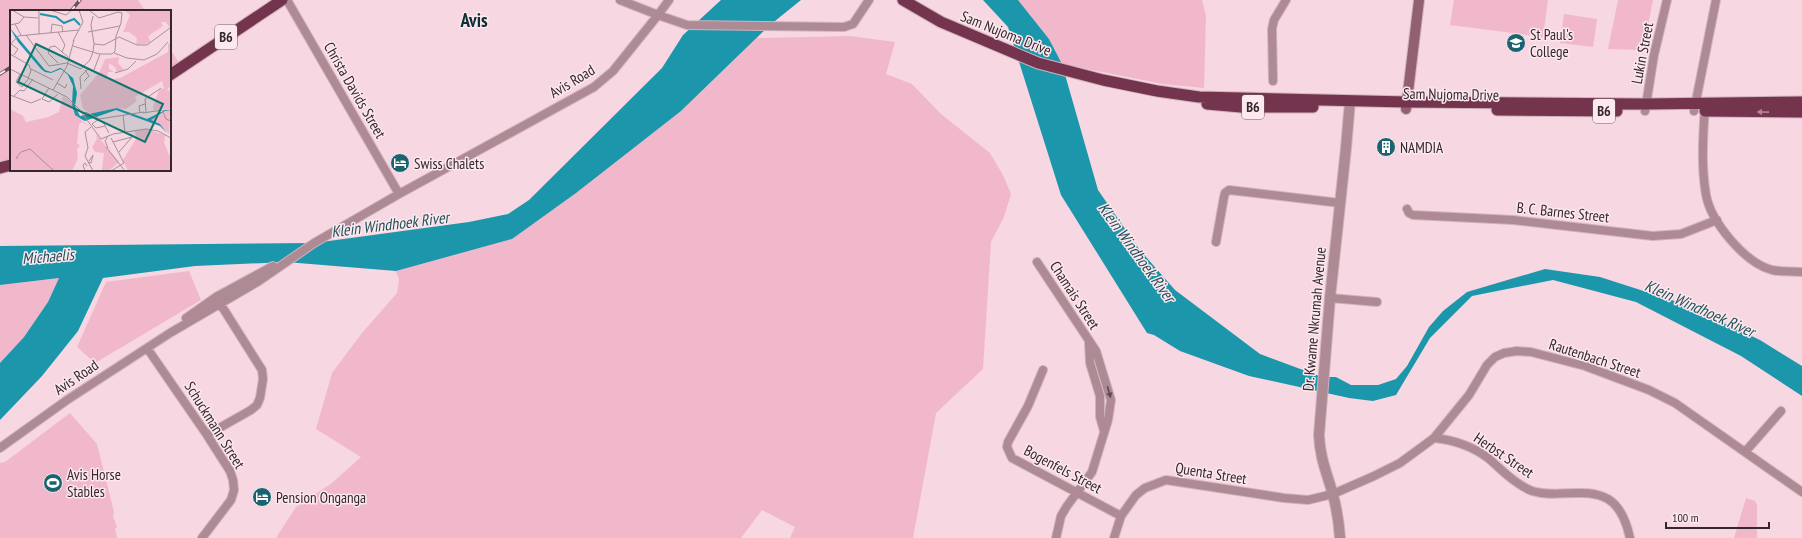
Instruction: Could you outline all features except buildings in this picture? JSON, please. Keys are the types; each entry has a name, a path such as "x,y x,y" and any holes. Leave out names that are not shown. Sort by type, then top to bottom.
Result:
{"highway":[{"name":"B6","path":"171,74 282,0"},
{"name":"Sam Nujoma Drive","path":"903,0 941,22 1038,63 1074,74 1103,80 1138,94 1199,104 1241,107 1349,104 1646,108 1802,102"},
{"name":"Sam Nujoma Drive","path":"1700,107 1802,112"},
{"path":"0,168 10,165"}],"main road":[{"path":"1406,105 1418,0"}],"street":[{"name":"Christa Davids Street","path":"287,0 399,194"},
{"path":"620,0 687,25 844,27 853,24 869,0"},
{"name":"Avis Road","path":"0,448 67,400 278,263 286,262 314,243 399,194 594,87 613,71 669,0"},
{"path":"1273,81 1272,29 1274,20 1286,0"},
{"name":"Lukin Street","path":"1646,108 1654,55 1667,0"},
{"path":"1716,0 1700,107 1704,144 1705,186 1709,204 1717,220 1739,249 1758,264 1772,270 1802,272"},
{"name":"Dr. Kwame Nkrumah Avenue","path":"1340,538 1339,519 1333,494 1324,471 1320,450 1320,414 1349,104"},
{"path":"1216,242 1225,193 1229,190 1340,203"},
{"name":"B. C. Barnes Street","path":"1407,209 1409,213 1413,215 1513,220 1653,236 1681,234 1717,220"},
{"name":"Chamais Street","path":"1037,262 1096,351 1102,366 1111,400 1110,414 1092,472 1061,516 1056,538"},
{"path":"1330,298 1376,302"},
{"path":"207,435 251,410 257,405 262,390 263,373 260,364 218,301"},
{"name":"Chamais Street","path":"1090,343 1091,370 1100,396 1100,417 1104,431"},
{"name":"Schuckmann Street","path":"147,348 230,471 234,485 231,500 202,538"},
{"name":"Rautenbach Street","path":"1333,494 1400,463 1434,438 1469,395 1487,365 1495,357 1504,353 1517,351 1531,352 1585,366 1649,390 1675,403 1802,492"},
{"path":"1091,370 1091,367 1093,366 1102,366"},
{"name":"Bogenfels Street","path":"1043,370 1028,406 1008,442 1007,447 1012,458 1121,516"},
{"path":"1745,452 1781,411"},
{"name":"Herbst Street","path":"1434,438 1459,442 1474,449 1505,473 1533,491 1544,494 1580,493 1604,497 1616,505 1621,512 1630,538"},
{"name":"Quenta Street","path":"1114,538 1121,516 1136,496 1145,488 1166,480 1284,498 1308,500 1333,494"}],"shaded area":[{"path":"0,0 138,0 144,10 10,10 10,165 0,168"},
{"path":"1018,0 1202,0 1206,16 1204,88 1163,84 1062,64 1049,39"},
{"path":"1454,0 1548,0 1543,37 1450,25"},
{"path":"1618,0 1653,0 1643,50 1608,49"},
{"path":"1564,14 1597,19 1593,47 1560,43"},
{"path":"850,36 895,42 886,74 912,84 941,114 990,153 1003,175 1011,194 1004,217 991,242 983,369 936,413 913,538 790,538 795,527 762,510 741,538 276,538 296,507 332,483 361,457 316,429 332,373 362,333 397,293 399,280 396,271 512,239 681,111 757,38"},
{"path":"171,50 182,67 171,74"},
{"path":"189,271 201,300 95,363 77,347 106,282"},
{"path":"59,278 48,302 24,337 0,363 0,285"},
{"name":"Avis Horse Stables","path":"70,413 97,444 114,512 113,516 117,527 115,529 117,538 0,538 0,463 5,462"},
{"path":"1746,498 1755,501 1757,505 1757,538 1734,538"}],"water":[{"name":"Michaelis","path":"721,0 801,0 770,25 681,111 576,193 512,239 396,271 286,262 195,266 103,278 78,331 42,376 0,420 0,363 24,337 48,302 59,278 0,285 0,246 314,243 469,222 508,214 529,200 662,68 683,35"},
{"name":"Klein Windhoek River","path":"983,0 1018,0 1049,39 1062,64 1098,190 1139,249 1175,290 1260,354 1322,377 1336,377 1351,385 1378,385 1396,379 1407,366 1429,327 1443,311 1467,292 1545,269 1600,277 1681,303 1760,340 1802,366 1802,396 1741,356 1636,302 1553,280 1472,296 1430,338 1396,395 1373,401 1349,398 1249,376 1180,351 1154,335 1147,333 1061,195 1008,27"}],"railway":[{"path":"72,10 80,0"},
{"path":"0,74 10,68"}],"place":[{"name":"St Paul's College","path":"1516,43"},
{"name":"NAMDIA","path":"1386,147"},
{"name":"Swiss Chalets","path":"400,163"},
{"name":"Avis Horse Stables","path":"53,483"},
{"name":"Pension Onganga","path":"262,497"}],"district":[{"name":"Avis","path":"474,20"}]}
